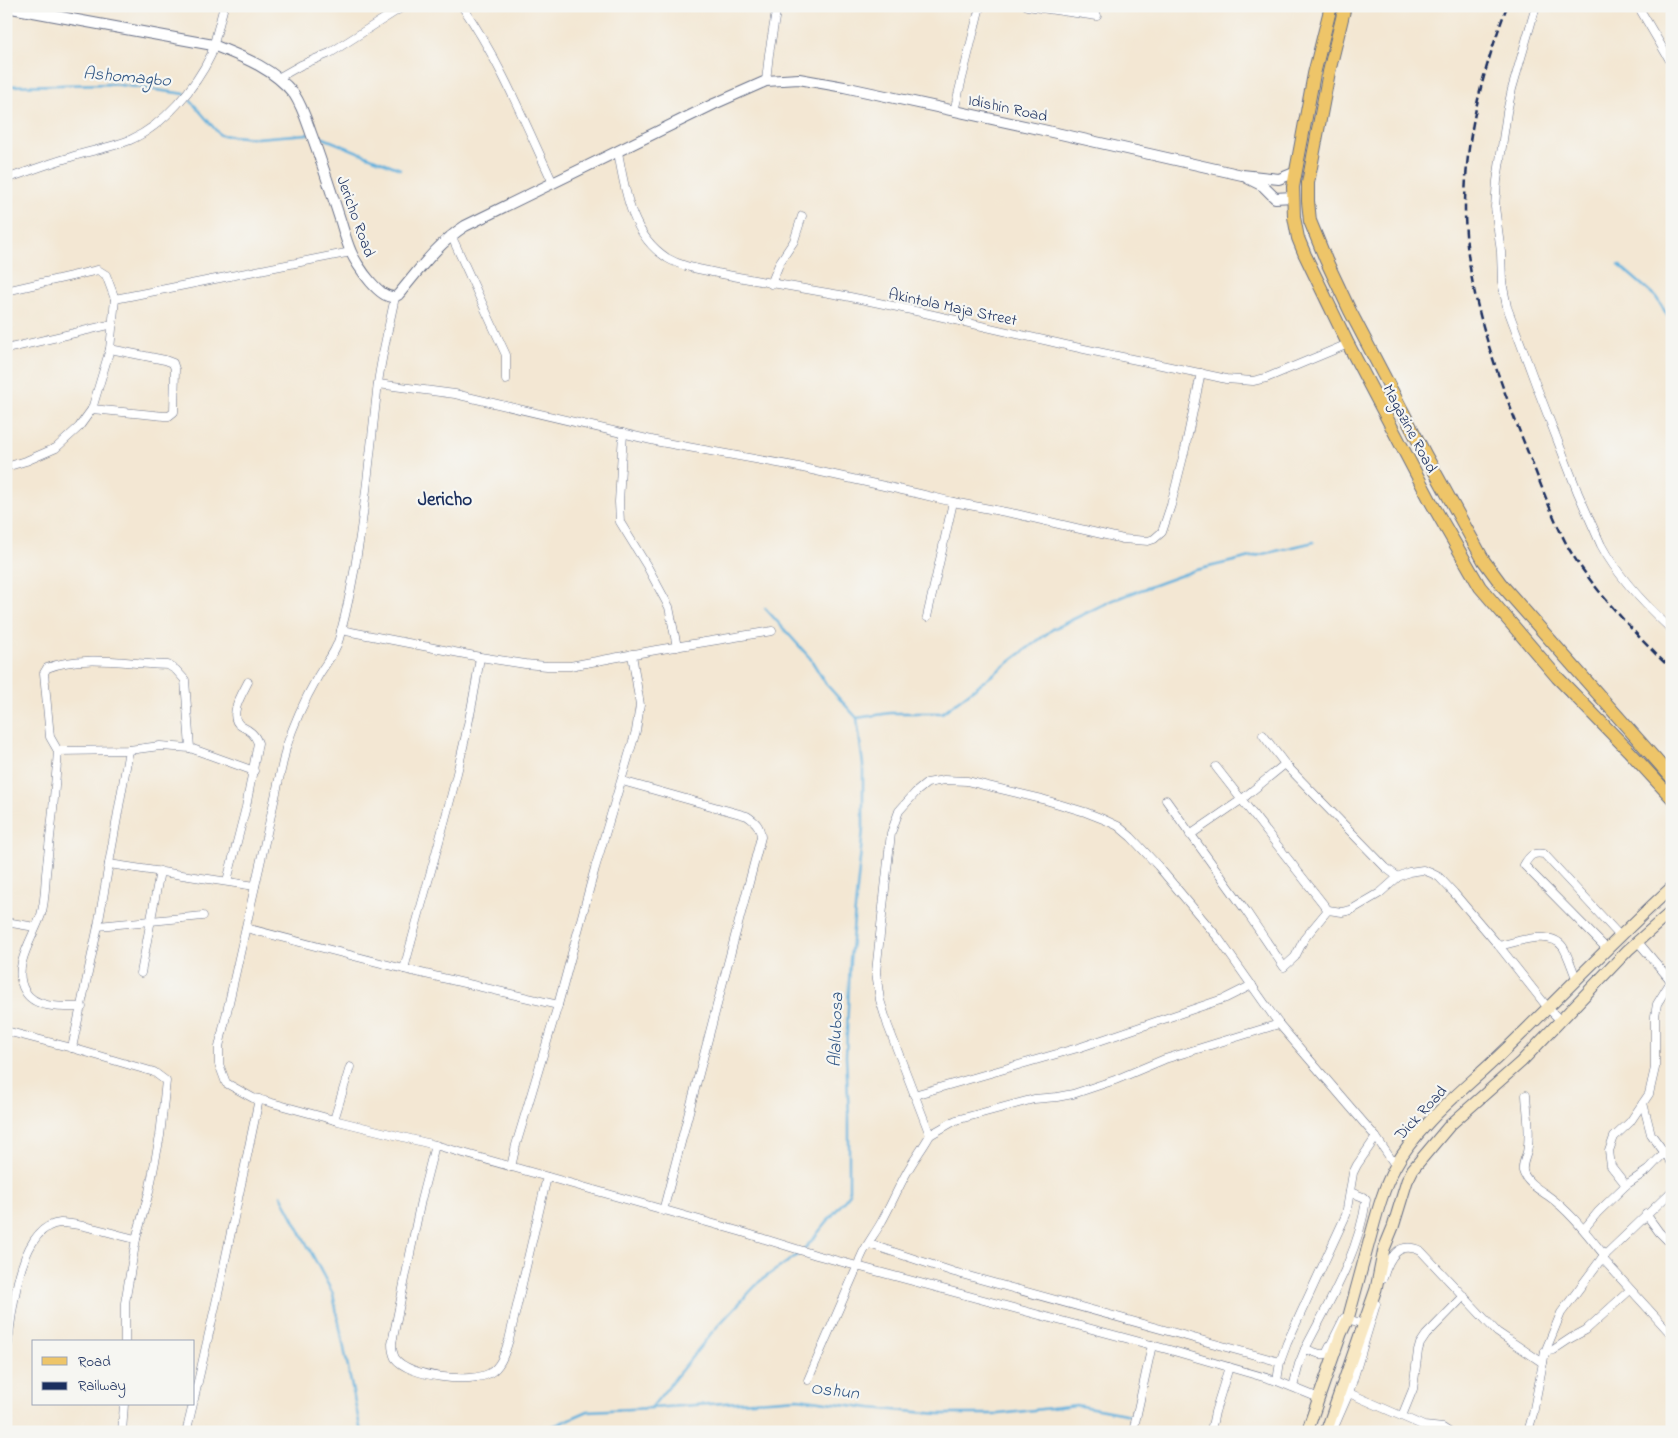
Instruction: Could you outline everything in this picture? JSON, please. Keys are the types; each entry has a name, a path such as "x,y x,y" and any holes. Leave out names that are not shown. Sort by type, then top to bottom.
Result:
{"main road":[{"name":"Magazine Road","path":"1331,6 1314,74 1292,197 1295,223 1301,247 1348,344 1453,542 1480,587 1557,677 1672,798"},
{"name":"Magazine Road","path":"1345,6 1329,72 1308,183 1310,221 1318,244 1350,311 1425,454 1492,573 1671,774"},
{"path":"1410,460 1425,454"},
{"name":"Dick Road","path":"1307,1432 1348,1319 1378,1210 1395,1165 1419,1133 1672,887"},
{"name":"Dick Road","path":"1326,1432 1376,1288 1384,1249 1407,1181 1413,1169 1450,1125 1521,1062 1628,950 1672,910"}],"street":[{"path":"6,179 67,158 117,145 145,132 160,121 196,80 207,63 224,6"},
{"path":"278,78 300,65 330,53 404,6"},
{"path":"462,6 507,83 553,184"},
{"path":"777,6 766,81 714,104 465,226 451,235 436,249 395,297 378,384 357,550 341,630 333,653 303,702 286,748 220,1037 218,1056 220,1071 226,1083 234,1089 259,1099 435,1145 742,1232 816,1255 1152,1345 1277,1381 1319,1398"},
{"path":"954,111 980,6"},
{"path":"1027,6 1097,16"},
{"path":"1536,6 1512,89 1497,181 1495,207 1504,297 1551,424 1606,555 1627,582 1672,630"},
{"path":"1638,6 1672,64"},
{"name":"Jericho Road","path":"6,8 213,45 258,64 278,78 289,88 302,107 351,252 369,280 388,297 395,297"},
{"name":"Idishin Road","path":"766,81 799,79 817,82 1242,175"},
{"name":"Akintola Maja Street","path":"618,152 625,190 642,235 650,245 680,265 771,284 848,297 1226,380 1253,381 1276,374 1348,344"},
{"path":"1242,175 1279,179 1296,172"},
{"path":"1242,175 1262,186 1275,198 1292,197"},
{"path":"771,284 780,262 794,241 802,216"},
{"path":"451,235 506,355 506,380"},
{"path":"115,299 351,252"},
{"path":"6,291 98,270 106,275 115,299 110,349 92,409 79,427 56,448 6,467"},
{"path":"6,349 113,324"},
{"path":"92,409 164,416 169,416 174,412 175,369 173,363 110,349"},
{"path":"378,384 455,394 660,442 794,466 1139,541 1154,539 1162,532 1172,505 1201,373"},
{"path":"623,433 619,482 620,522 669,607 677,647"},
{"path":"927,617 953,502"},
{"path":"341,630 480,657 525,664 570,666 772,631"},
{"path":"511,1167 639,717 639,693 632,654"},
{"path":"404,969 454,785 469,721 480,657"},
{"path":"82,1006 59,1007 39,1003 29,997 24,990 20,968 42,914 58,751 50,738 44,672 55,664 81,660 168,665 176,670 185,680 190,748"},
{"path":"227,881 254,771 258,743 256,737 237,723 235,718 235,712 248,682"},
{"path":"1263,735 1285,764 1386,868 1398,877"},
{"path":"58,751 130,750 160,746 190,748 254,771"},
{"path":"72,1048 98,926 130,750"},
{"path":"1190,835 1241,800 1285,764"},
{"path":"1216,767 1328,910 1342,912 1351,910 1380,893 1398,877 1414,871 1423,870 1438,877 1454,893 1548,1008 1561,1021"},
{"path":"622,780 747,816 758,824 761,837 663,1211"},
{"path":"930,1135 888,1026 880,1000 876,972 891,833 899,811 927,783 944,780 967,781 1042,799 1103,818 1118,826 1131,837 1219,939 1279,1024 1376,1137 1395,1165"},
{"path":"1166,800 1284,967 1295,957 1304,939 1328,910"},
{"path":"1607,949 1524,865 1532,854 1538,852 1544,854 1620,936"},
{"path":"109,864 255,886"},
{"path":"141,973 160,871"},
{"path":"98,926 203,916"},
{"path":"6,922 35,928"},
{"path":"246,928 404,969 558,1005"},
{"path":"1499,946 1534,938 1552,938 1562,946 1577,980"},
{"path":"1626,1185 1611,1166 1609,1151 1614,1137 1630,1122 1649,1094 1655,1068 1655,1016 1657,1004 1671,982 1638,942"},
{"path":"914,1095 1081,1047 1226,998 1252,985"},
{"path":"808,1380 863,1250 869,1244 886,1215 908,1170 930,1135 956,1120 1034,1099 1057,1097 1082,1091 1174,1056 1279,1024"},
{"path":"6,1031 154,1072 166,1081 156,1155 149,1192 136,1239 125,1303 125,1340"},
{"path":"334,1120 350,1067"},
{"path":"1526,1095 1528,1137 1523,1164 1524,1172 1534,1186 1559,1204 1584,1229 1630,1290 1672,1335"},
{"path":"195,1395 259,1099"},
{"path":"1643,1103 1651,1134 1672,1163"},
{"path":"1277,1381 1280,1362 1346,1216 1353,1174 1376,1137"},
{"path":"435,1145 421,1200 392,1343 396,1359 404,1366 423,1375 467,1378 491,1373 499,1365 509,1340 547,1177"},
{"path":"1584,1229 1598,1212 1626,1185 1648,1170 1664,1152"},
{"path":"1528,1432 1545,1352 1561,1313 1604,1257 1646,1214 1672,1191"},
{"path":"1293,1387 1305,1349 1353,1251 1362,1225 1366,1200 1350,1192"},
{"path":"1646,1214 1659,1232 1672,1245"},
{"path":"6,1358 15,1294 21,1268 30,1246 41,1232 51,1225 61,1223 75,1224 136,1239"},
{"path":"869,1244 976,1278 1280,1362"},
{"path":"1332,1432 1349,1393 1390,1258 1399,1250 1415,1248 1421,1251 1497,1332 1542,1363"},
{"path":"1545,1352 1553,1350 1586,1330 1630,1290"},
{"path":"1402,1416 1412,1389 1420,1344 1426,1335 1464,1296"},
{"path":"1305,1349 1326,1354 1344,1318 1364,1324"},
{"path":"1133,1432 1152,1345"},
{"path":"1211,1431 1214,1412 1229,1367"},
{"path":"1349,1393 1424,1426 1443,1428 1449,1432"},
{"path":"122,1432 124,1406"},
{"path":"187,1429 192,1406"}],"waterway":[{"name":"Ashomagbo","path":"6,86 113,84 185,94 220,135 256,138 308,134"},
{"name":"Ashomagbo","path":"316,135 400,169"},
{"path":"1619,265 1656,297 1672,323"},
{"path":"857,718 890,713 942,713 1053,629 1113,600 1196,570 1314,542"},
{"name":"Alalubosa","path":"651,1408 713,1331 760,1281 803,1251 849,1195 849,1116 846,1056 850,960 863,829 863,765 857,718 826,684 810,658 765,608"},
{"path":"281,1195 333,1294 361,1432"},
{"name":"Oshun","path":"540,1432 588,1411 798,1398 871,1408 939,1414 999,1414 1076,1405 1131,1415"}],"railway":[{"path":"1507,6 1483,81 1468,156 1465,208 1466,240 1477,303 1485,334 1506,396 1548,503 1569,549 1585,573 1613,608 1660,659 1672,669"}],"district":[{"name":"Jericho","path":"445,498"}]}
